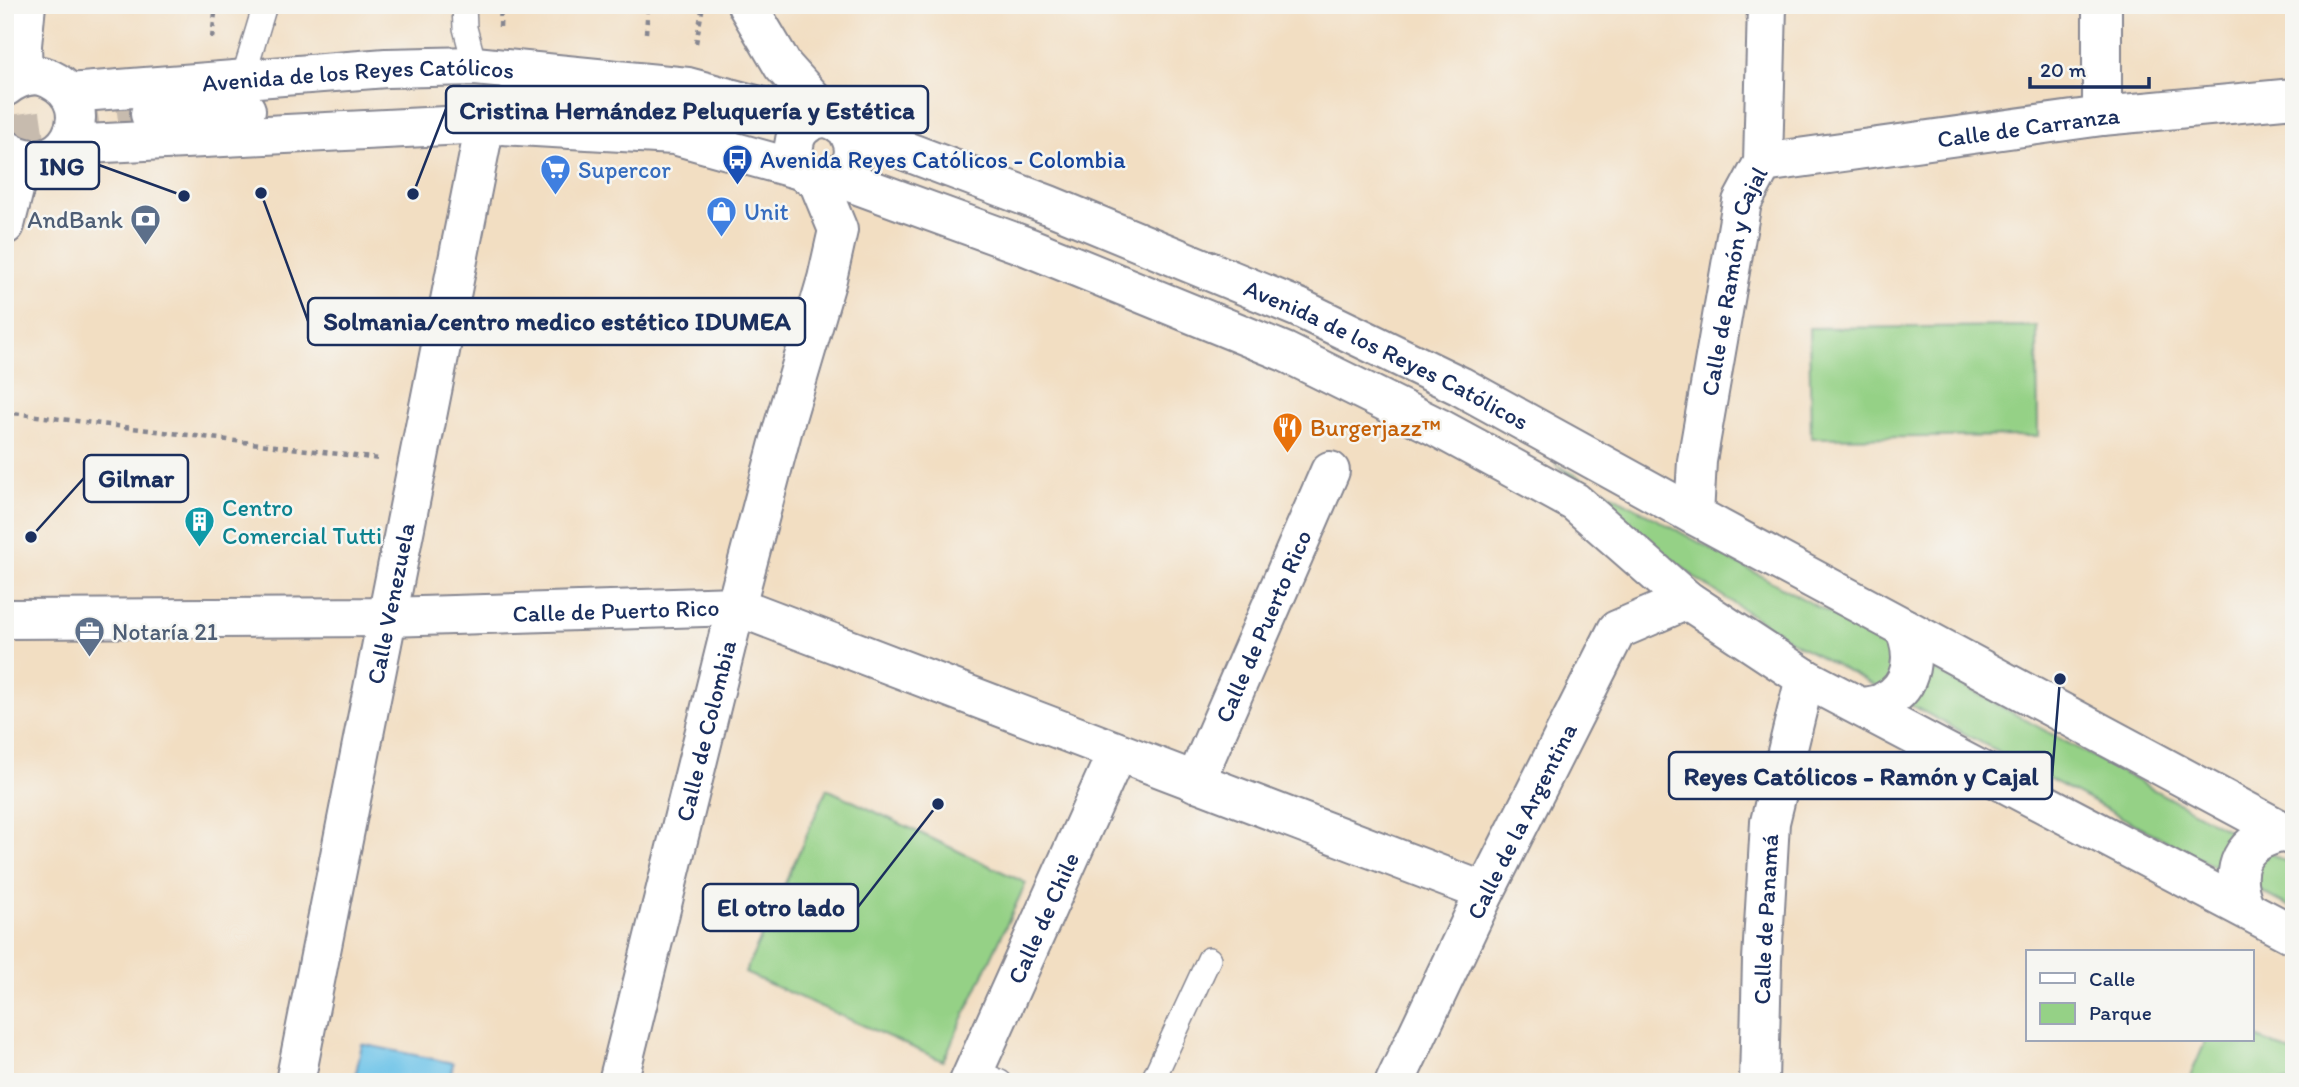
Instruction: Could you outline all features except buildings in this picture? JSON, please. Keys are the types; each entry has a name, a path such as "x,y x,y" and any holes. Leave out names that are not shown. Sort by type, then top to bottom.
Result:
{"street":[{"path":"14,82 22,45 26,5"},
{"path":"747,5 783,66 830,123 854,146 850,164 818,175 793,152 797,133 830,123"},
{"name":"Calle de Ramón y Cajal","path":"1694,515 1697,461 1742,202 1763,163 1767,5"},
{"path":"2102,5 2102,116"},
{"name":"Avenida de los Reyes Católicos","path":"69,93 386,68 475,65 688,87 830,123 1049,205 1299,308 1460,386 1694,515 2289,834"},
{"path":"5,225 14,153 29,160 56,154 66,145 76,120 69,93 58,83 46,77 32,75 14,82"},
{"name":"Calle de Carranza","path":"1763,163 2102,116 2294,98"},
{"name":"Avenida de los Reyes Católicos","path":"150,114 479,101 674,135 818,175 1028,247 1272,347 1437,427 1575,502 1687,600 1805,678 2294,935"},
{"name":"Avenida de los Reyes Católicos","path":"66,145 485,124 674,135"},
{"name":"Calle Venezuela","path":"295,1082 485,124"},
{"name":"Calle de Colombia","path":"618,1082 736,606 783,428 827,279 838,230 818,175"},
{"name":"Calle de Puerto Rico","path":"1195,782 1330,471"},
{"name":"Calle de la Argentina","path":"1395,1082 1485,892 1617,631 1687,600"},
{"name":"Calle de Puerto Rico","path":"5,619 388,617 736,606 1485,892"},
{"path":"1864,708 1885,701 1898,690 1910,673 1912,654 1904,628"},
{"name":"Calle de Panamá","path":"1759,1082 1762,960 1770,822 1805,678"},
{"name":"Calle de Chile","path":"981,1078 1117,752"},
{"name":"Avenida de los Reyes Católicos","path":"2245,908 2238,892 2237,874 2242,858 2253,844 2268,835 2289,834"}],"lane":[{"path":"243,78 265,5"},
{"path":"464,5 465,28 475,65"},
{"path":"1152,1082 1209,959"}],"path":[{"path":"212,38 216,5"},
{"path":"500,26 501,5"},
{"path":"646,33 648,5"},
{"path":"696,43 703,5"},
{"path":"5,412 419,464"}],"green space":[{"path":"2037,326 2038,436 1811,438 1809,328"},
{"path":"1555,464 2294,866 2294,909 1796,644 1698,580"},
{"path":"827,789 1026,883 943,1061 745,973"},
{"path":"2254,1036 2294,1054 2294,1082 2196,1082 2189,1079 2205,1042 2254,1042"}],"water":[{"path":"362,1044 453,1063 450,1082 354,1082"}],"tunnel":[{"path":"5,135 150,114"}],"place":[{"name":"Avenida Reyes Católicos - Colombia","path":"737,186"},
{"name":"Solmania/centro medico estético IDUMEA","path":"261,193"},
{"name":"Cristina Hernández Peluquería y Estética","path":"413,194"},
{"name":"ING","path":"184,196"},
{"name":"Supercor","path":"555,196"},
{"name":"Unit","path":"721,238"},
{"name":"AndBank","path":"146,246"},
{"name":"Burgerjazz™","path":"1287,454"},
{"name":"Gilmar","path":"31,537"},
{"name":"Centro Comercial Tutti","path":"199,548"},
{"name":"Notaría 21","path":"89,658"},
{"name":"Reyes Católicos - Ramón y Cajal","path":"2060,679"},
{"name":"El otro lado","path":"938,804"}]}
